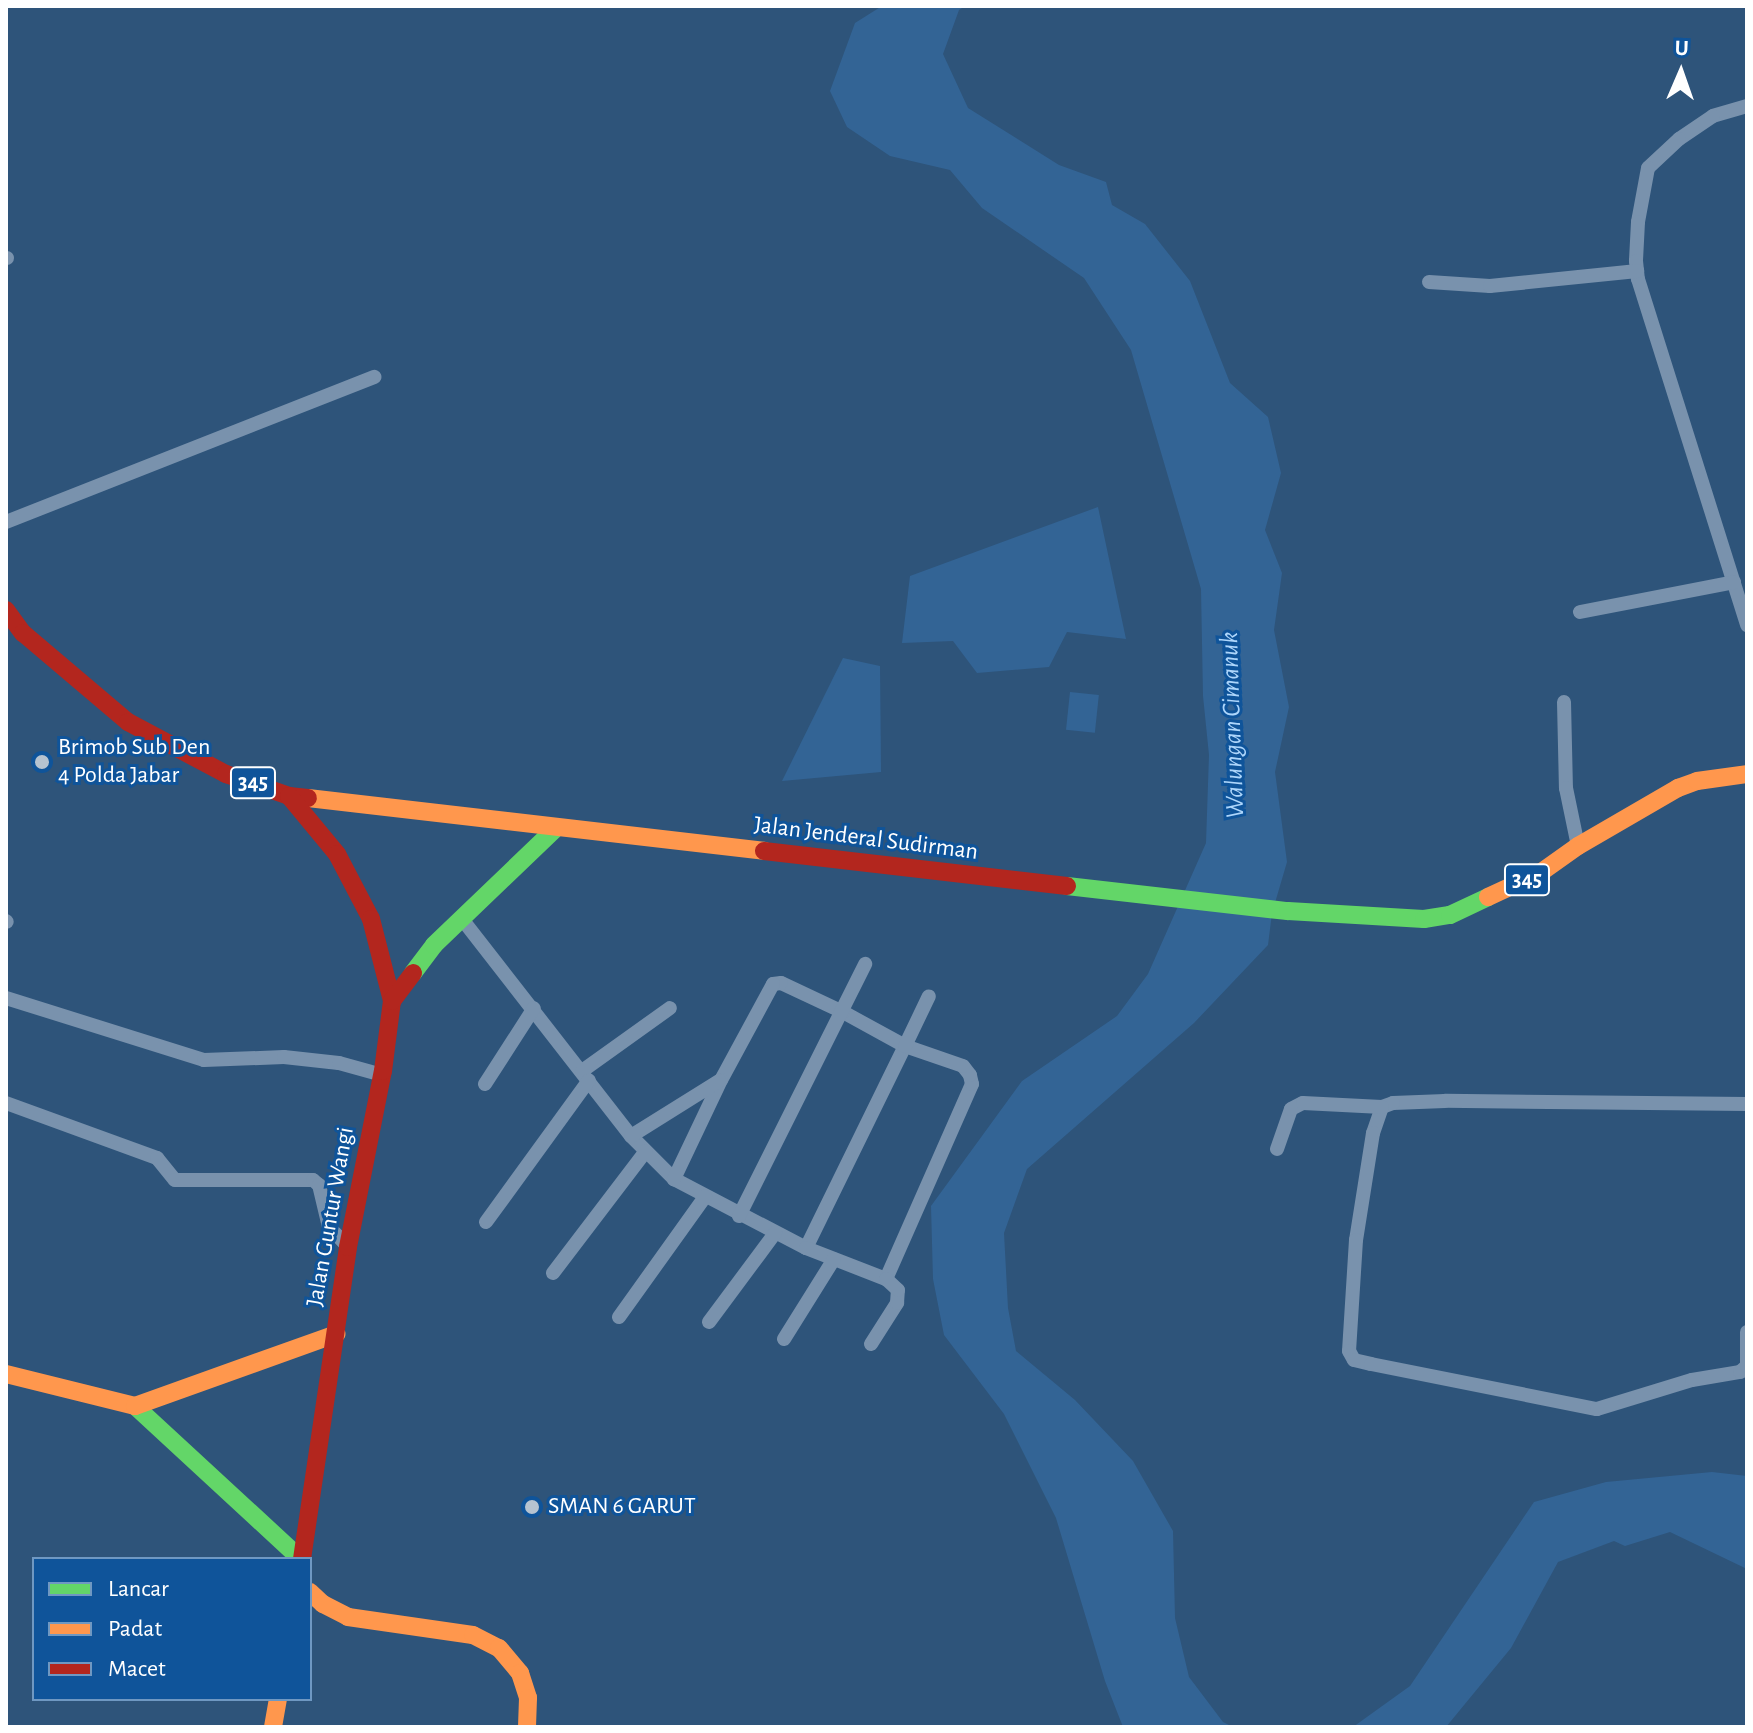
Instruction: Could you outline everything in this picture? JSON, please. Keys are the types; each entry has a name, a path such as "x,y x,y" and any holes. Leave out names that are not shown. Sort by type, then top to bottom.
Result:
{"street":[{"path":"1747,106 1713,116 1679,139 1648,168 1638,222 1637,271 1747,625"},
{"path":"1429,282 1490,286 1637,271"},
{"path":"6,522 374,377"},
{"path":"1580,612 1734,582"},
{"name":"Jalan Jenderal Sudirman","path":"6,610 23,633 128,722 226,774 289,796 1288,911 1424,919 1450,915 1540,873 1578,846 1678,788 1697,781 1747,774"},
{"path":"1564,702 1566,788 1578,846"},
{"path":"289,796 337,854 371,919 392,1001"},
{"name":"Jalan Guntur Wangi","path":"135,1406 336,1334 348,1247 382,1075 392,1001 412,970 555,829"},
{"path":"462,919 631,1136 674,1179 739,1216 806,1248 886,1279 898,1290 897,1303 871,1344"},
{"path":"739,1216 865,964"},
{"path":"674,1179 721,1080 773,984 781,983 843,1012 905,1046 963,1066 972,1084 886,1279"},
{"path":"806,1248 929,996"},
{"path":"6,998 204,1060 299,1058 339,1063 382,1075"},
{"path":"485,1084 534,1008"},
{"path":"486,1222 586,1076 670,1008"},
{"path":"631,1136 721,1080"},
{"path":"1277,1149 1291,1109 1303,1103 1382,1107 1393,1103 1445,1101 1747,1104"},
{"path":"6,1103 157,1158 175,1180 313,1180 319,1185 329,1227 348,1247"},
{"path":"1382,1107 1373,1133 1356,1240 1349,1335 1349,1351 1354,1360 1597,1409 1692,1380 1740,1372 1747,1366 1747,1332"},
{"path":"553,1273 646,1151"},
{"path":"619,1317 705,1197"},
{"path":"709,1322 775,1233"},
{"path":"784,1339 834,1259"},
{"path":"301,1557 336,1334"},
{"path":"6,1374 135,1406 299,1557"},
{"path":"312,1594 323,1604 348,1617 473,1635 499,1648 520,1673 528,1698 527,1727"},
{"path":"273,1727 278,1701"}],"water":[{"name":"Walungan Cimanuk","path":"882,6 965,6 959,10 943,54 968,108 1059,165 1106,182 1112,205 1145,224 1190,281 1230,383 1268,417 1281,473 1265,530 1282,573 1274,630 1289,707 1275,772 1287,862 1272,913 1268,945 1194,1023 1027,1169 1004,1233 1008,1308 1016,1351 1075,1400 1133,1461 1173,1531 1175,1618 1189,1677 1223,1722 1233,1727 1123,1727 1105,1681 1056,1518 1004,1414 944,1335 933,1279 931,1206 1022,1081 1117,1016 1148,974 1206,843 1209,755 1203,696 1201,589 1131,350 1084,278 982,208 950,170 890,156 847,127 830,91 855,23"},
{"path":"1098,507 1126,639 1067,632 1049,667 977,673 953,641 902,643 910,576"},
{"path":"843,658 880,666 881,772 782,781"},
{"path":"1070,692 1099,695 1095,733 1066,730"},
{"path":"1712,1472 1747,1476 1747,1569 1670,1532 1625,1546 1614,1541 1558,1562 1511,1648 1446,1727 1353,1727 1410,1686 1534,1502 1606,1482"}],"traffic: fast":[{"path":"413,973 434,945 555,829"},
{"path":"1067,886 1288,911 1424,919 1450,915 1488,897"},
{"path":"135,1406 299,1557"}],"traffic: slow":[{"path":"1488,897 1540,873 1578,846 1678,788 1697,781 1747,774"},
{"path":"308,798 764,851"},
{"path":"6,1374 135,1406 336,1334"},
{"path":"312,1594 323,1604 348,1617 473,1635 499,1648 520,1673 528,1698 527,1727"},
{"path":"273,1727 278,1701"}],"traffic: jam":[{"path":"6,610 23,633 128,722 226,774 289,796 308,798"},
{"path":"289,796 337,854 371,919 392,1001"},
{"path":"764,851 1067,886"},
{"path":"302,1557 348,1247 383,1071 392,1001 413,973"}],"place":[{"name":"Brimob Sub Den 4 Polda Jabar","path":"42,762"},
{"name":"SMAN 6 GARUT","path":"532,1507"}]}
